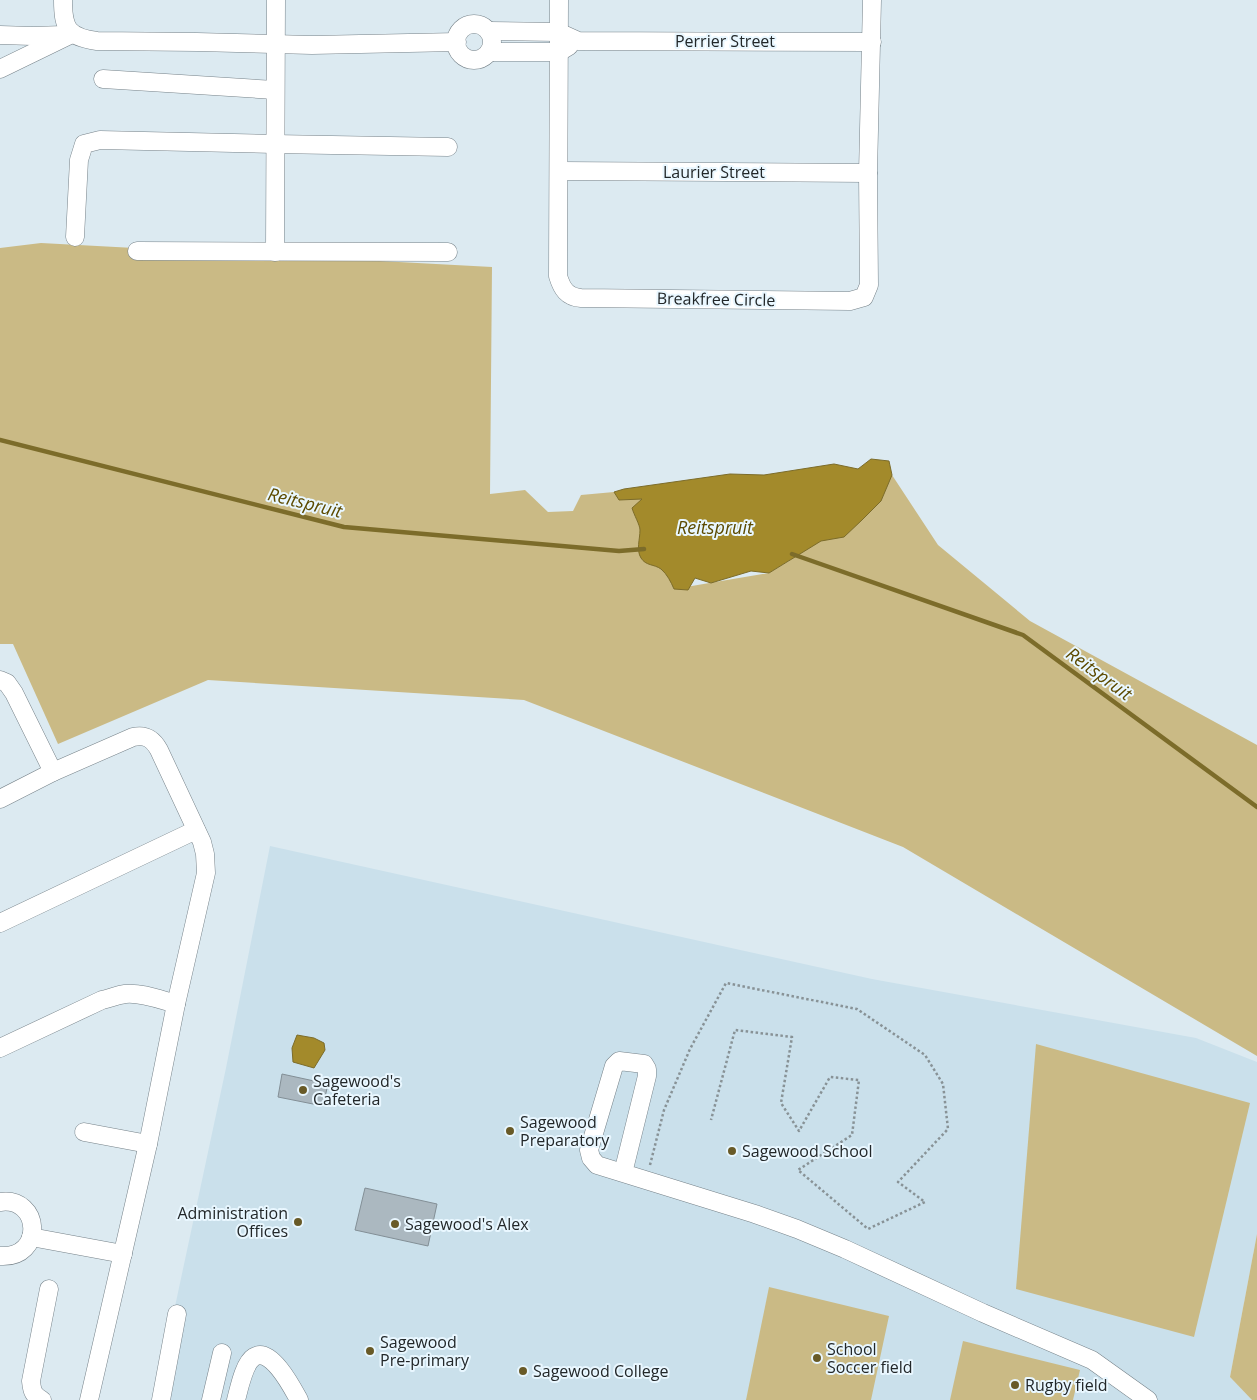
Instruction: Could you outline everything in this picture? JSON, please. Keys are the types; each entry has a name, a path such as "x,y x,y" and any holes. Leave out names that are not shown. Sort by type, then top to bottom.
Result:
{"street":[{"path":"63,0 64,17 72,34 81,39 97,41 276,45 456,42"},
{"path":"275,252 274,90 276,0"},
{"name":"Breakfree Circle","path":"559,0 560,171 558,276 561,286 568,295 581,298 850,301 864,297 869,285 868,173 872,0"},
{"path":"472,24 479,25 489,31 492,42 489,52 480,59 469,59 460,53 456,42 461,30 472,24"},
{"name":"Perrier Street","path":"489,31 558,32 578,41 872,42"},
{"path":"0,34 32,36 72,34"},
{"path":"0,69 72,34"},
{"path":"489,52 559,52 578,41"},
{"path":"103,79 274,90"},
{"path":"75,237 79,160 84,144 100,140 448,146"},
{"name":"Laurier Street","path":"560,171 868,173"},
{"path":"137,251 448,252"},
{"path":"0,680 7,683 14,693 53,772"},
{"path":"0,799 53,772 133,737 144,736 154,740 196,830 205,854 206,873 176,1004 148,1144 89,1400"},
{"path":"0,923 196,830"},
{"path":"0,1048 102,1000 127,993 176,1004"},
{"path":"623,1173 648,1076 644,1064 619,1061 614,1066 589,1150 591,1158 597,1165 756,1214 845,1249 983,1313 1092,1360 1148,1400"},
{"path":"84,1132 148,1144"},
{"path":"0,1202 12,1202 20,1205 31,1219 33,1228 32,1237 28,1244 16,1254 0,1256"},
{"path":"32,1237 123,1254"},
{"path":"42,1400 32,1391 31,1382 49,1289"},
{"path":"161,1400 177,1314"},
{"path":"211,1400 222,1354"},
{"path":"236,1400 243,1374 250,1360 261,1355 274,1363 290,1383 299,1400"}],"path":[{"path":"646,1180 664,1110 690,1049 726,983 857,1009 925,1055 943,1084 948,1129 898,1182 925,1202 868,1230 798,1170 852,1135 859,1080 830,1077 799,1131 781,1103 792,1037 735,1030 711,1120"}],"shaded area":[{"name":"Reitspruit","path":"41,243 492,267 490,494 525,490 548,512 573,511 581,495 614,492 643,498 674,589 769,573 789,561 892,475 938,545 1030,621 1257,745 1257,1056 903,847 524,700 208,680 58,744 13,644 0,644 0,248"},
{"name":"Sagewood School","path":"270,846 872,979 1196,1038 1257,1062 1257,1234 1230,1377 1252,1400 155,1400 226,1068"},
{"path":"1036,1044 1250,1103 1194,1337 1016,1289"},
{"path":"1257,1234 1257,1400 1252,1400 1230,1377"},
{"name":"School Soccer field","path":"769,1287 889,1316 871,1400 746,1400"},
{"name":"Rugby field","path":"963,1341 1080,1370 1073,1400 950,1400"}],"water":[{"name":"Reitspruit","path":"871,459 889,461 892,475 881,501 844,537 821,541 769,573 751,571 711,583 695,578 688,590 674,589 663,571 641,558 638,548 640,528 632,508 642,499 619,500 614,492 730,474 764,475 834,464 858,469"},
{"path":"297,1035 314,1038 324,1043 325,1050 314,1068 293,1062 292,1048"}],"building":[{"name":"Sagewood's Cafeteria","path":"282,1074 328,1084 323,1106 278,1097"},
{"name":"Sagewood's Alex","path":"365,1188 437,1204 428,1246 355,1230"}],"waterway":[{"name":"Reitspruit","path":"0,440 344,527 619,551 644,549"},
{"name":"Reitspruit","path":"792,554 1023,635 1257,807"}],"place":[{"name":"Sagewood's Cafeteria","path":"303,1090"},
{"name":"Sagewood Preparatory","path":"510,1131"},
{"name":"Sagewood School","path":"732,1151"},
{"name":"Administration Offices","path":"298,1222"},
{"name":"Sagewood's Alex","path":"395,1224"},
{"name":"Sagewood Pre-primary","path":"370,1351"},
{"name":"School Soccer field","path":"817,1358"},
{"name":"Sagewood College","path":"523,1371"},
{"name":"Rugby field","path":"1015,1385"}]}
